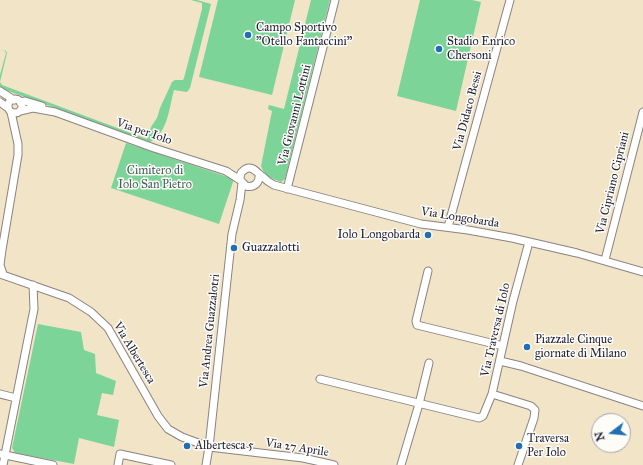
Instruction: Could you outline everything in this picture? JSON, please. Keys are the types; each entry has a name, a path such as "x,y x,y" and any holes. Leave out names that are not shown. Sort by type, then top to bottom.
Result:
{"street":[{"name":"Via Giovanni Lottini","path":"287,189 335,0"},
{"name":"Via Didaco Bessi","path":"448,227 510,0"},
{"name":"Via per Iolo","path":"0,91 17,101 26,101 41,105 55,112 154,148 226,172 241,181"},
{"path":"0,102 10,110 16,113 22,108 17,101 9,103 10,110"},
{"name":"Via per Iolo","path":"20,111 32,108 55,112"},
{"name":"Via Albertesca","path":"10,110 18,144 18,155 8,219 1,250 0,265 2,274 69,298 91,312 108,328 158,416 168,429 182,437 209,447"},
{"name":"Via Cipriano Cipriani","path":"605,260 643,112"},
{"name":"Via Longobarda","path":"242,171 251,168 274,185 421,224 448,227 529,242 605,260 643,272"},
{"name":"Via per Iolo","path":"226,172 242,171"},
{"path":"241,181 242,171"},
{"path":"254,186 259,180 259,174"},
{"name":"Via Longobarda","path":"241,181 246,186 274,185"},
{"name":"Via Andrea Guazzalotri","path":"206,465 232,234 240,200 241,181"},
{"name":"Via Andrea Guazzalotri","path":"240,200 254,186"},
{"path":"0,218 8,219"},
{"name":"Via Traversa di Iolo","path":"518,465 534,418 535,410 531,406 492,394 513,301 529,242"},
{"path":"428,271 416,321 417,325 503,346"},
{"path":"3,465 3,455 34,309 33,284"},
{"path":"500,361 521,366 643,406"},
{"path":"401,465 419,404 429,363"},
{"path":"320,379 479,418 486,412 492,394"},
{"path":"0,394 16,398"},
{"name":"Via 27 Aprile","path":"209,447 303,458 334,465"},
{"path":"118,465 120,454 170,465"},
{"path":"3,455 53,465"}],"green space":[{"path":"191,0 211,4 190,88 187,92 174,90 167,119 161,133 150,142 0,88 0,82 2,85 147,139 172,82 175,80 183,80 184,78 202,9 202,3"},
{"name":"Campo Sportivo \"Otello Fantaccini\"","path":"218,0 295,0 272,95 199,77"},
{"path":"311,0 330,0 285,179 281,182 266,175 261,166 272,111 268,109 269,105 284,109"},
{"name":"Stadio Enrico Chersoni","path":"420,0 472,0 481,2 456,111 397,96"},
{"path":"0,49 6,51 7,53 0,82 0,75 6,53"},
{"name":"Cimitero di Iolo San Pietro","path":"126,143 234,179 219,224 111,188"},
{"path":"38,324 81,332 84,350 95,354 96,373 116,381 113,395 102,393 97,415 119,420 114,447 79,438 74,464 15,453 12,448"}],"place":[{"name":"Campo Sportivo \"Otello Fantaccini\"","path":"248,35"},
{"name":"Stadio Enrico Chersoni","path":"439,49"},
{"name":"Iolo Longobarda","path":"428,235"},
{"name":"Guazzalotti","path":"234,248"},
{"name":"Piazzale Cinque giornate di Milano","path":"527,347"},
{"name":"Albertesca 5","path":"187,446"},
{"name":"Traversa Per Iolo","path":"519,446"}]}
